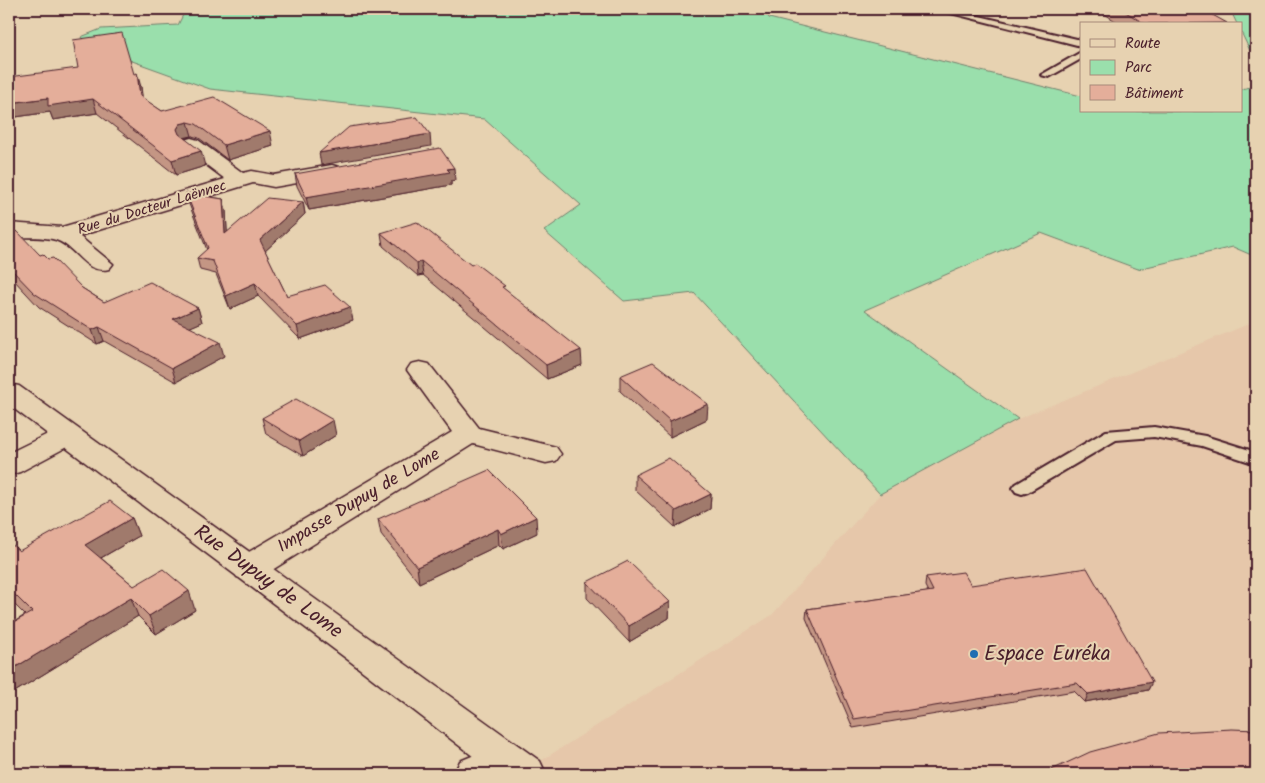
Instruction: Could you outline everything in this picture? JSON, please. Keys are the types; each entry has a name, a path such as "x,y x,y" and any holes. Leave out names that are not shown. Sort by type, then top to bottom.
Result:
{"street":[{"name":"Rue du Docteur Laënnec","path":"191,144 241,181"},
{"name":"Rue du Docteur Laënnec","path":"9,230 63,234 252,177 274,181 353,167"},
{"name":"Rue du Docteur Laënnec","path":"63,234 101,264"},
{"path":"420,370 469,434 546,454"},
{"name":"Rue Dupuy de Lome","path":"9,392 249,568 502,769"},
{"name":"Impasse Dupuy de Lome","path":"249,568 469,434"},
{"path":"9,465 68,436"}],"lane":[{"path":"939,9 1080,43"},
{"path":"1046,75 1080,57"},
{"path":"1022,488 1112,435 1154,432 1204,441 1256,458"}],"shaded area":[{"path":"1256,321 1256,774 520,774 772,615 880,494 1018,419"}],"green space":[{"path":"186,9 763,9 769,18 1080,96 1080,112 1242,112 1242,89 1256,86 1256,257 1233,247 1138,269 1041,233 865,310 1018,419 880,494 694,293 624,301 544,231 581,205 484,119 210,89 85,44 81,37 101,29 178,25"},
{"path":"1230,9 1256,9 1256,63 1242,34 1242,22 1236,22"}],"building":[{"path":"1121,9 1202,9 1225,22 1142,22"},
{"path":"122,33 134,74 137,73 140,96 162,111 214,97 270,131 224,145 196,124 188,122 180,124 177,129 179,134 201,151 172,160 93,99 48,106 48,98 9,103 9,77 78,68 73,40"},
{"path":"417,117 430,134 319,153 349,127"},
{"path":"440,148 454,168 447,169 450,172 306,197 295,174"},
{"path":"186,193 223,199 225,234 267,198 303,202 260,240 287,296 325,285 350,307 297,326 255,283 226,296 213,261 197,258 208,248"},
{"path":"417,222 471,265 475,263 505,286 502,287 581,350 546,365 421,261 417,263 381,233"},
{"path":"17,231 40,255 43,254 48,259 53,258 82,288 104,302 150,282 198,308 173,319 220,342 172,368 99,327 92,330 34,293 9,267 9,233"},
{"path":"653,362 708,404 670,421 620,376"},
{"path":"296,399 333,420 299,441 262,418"},
{"path":"669,458 711,494 676,511 635,475"},
{"path":"489,470 536,517 501,534 498,529 417,567 378,519"},
{"path":"110,501 132,518 85,545 134,586 163,569 189,591 149,616 131,598 9,671 9,625 32,612 9,589 9,542 19,551"},
{"path":"628,561 670,602 629,626 587,582"},
{"name":"Espace Euréka","path":"1087,568 1152,682 1088,694 1077,683 854,719 807,609 933,591 926,577 963,572 971,585"},
{"path":"1232,729 1256,730 1256,774 1043,774 1090,752 1159,733"}],"place":[{"name":"Espace Euréka","path":"974,654"}]}
